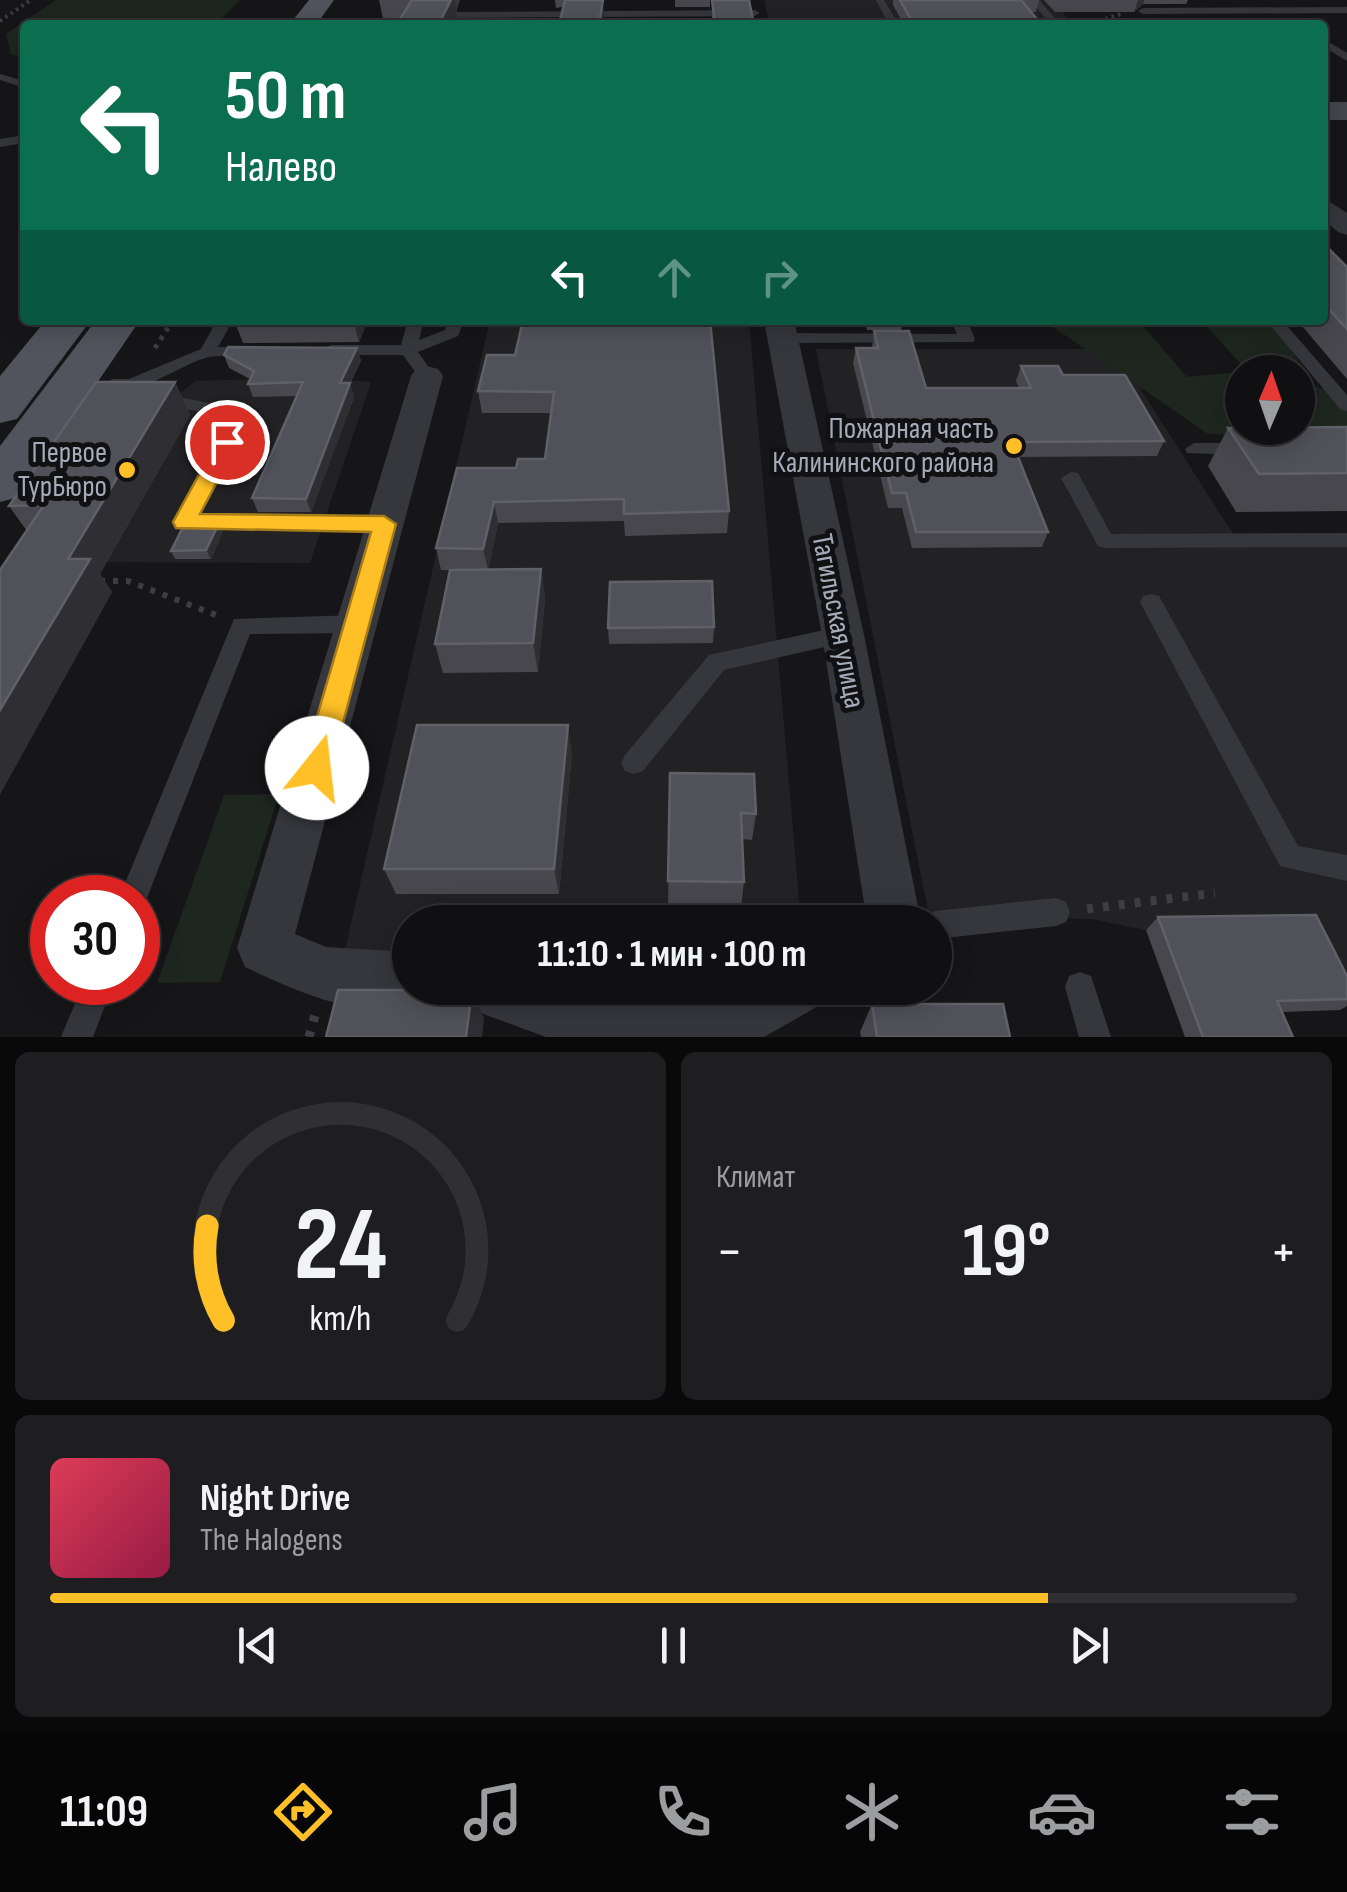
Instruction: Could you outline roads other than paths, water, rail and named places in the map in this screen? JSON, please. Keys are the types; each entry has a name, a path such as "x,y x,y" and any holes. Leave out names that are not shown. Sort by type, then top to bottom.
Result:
{"main road":[{"path":"0,408 65,325"},
{"path":"0,484 114,325"}],"street":[{"name":"Тагильская улица","path":"780,329 891,905"},
{"path":"392,979 325,975 264,948 359,624 417,363"},
{"path":"526,1005 581,1029 743,1017 765,1005"}],"lane":[{"path":"456,0 450,16 486,20 524,15 545,20 656,14 688,20 755,13"},
{"path":"524,15 529,0"},
{"path":"656,0 656,14"},
{"path":"1034,0 1052,20"},
{"path":"1143,11 1200,5 1347,10"},
{"path":"1277,10 1292,20"},
{"path":"206,352 222,325"},
{"path":"416,325 417,363"},
{"path":"317,350 417,363 452,333 454,325"},
{"path":"780,329 966,339 960,325"},
{"path":"1278,325 1347,406"},
{"path":"71,385 131,384 206,352 262,351"},
{"path":"131,384 167,402 242,415 184,522 384,524"},
{"path":"1194,450 1270,449"},
{"path":"1071,478 1105,541 1347,540"},
{"path":"1150,602 1290,858 1347,868"},
{"path":"142,875 242,625 359,624"},
{"path":"634,763 717,662 842,636"},
{"path":"952,924 1056,912"},
{"path":"1080,987 1095,1037"},
{"path":"78,1037 90,1005"}],"place":[{"name":"Пожарная часть Калининского района","path":"1014,446"},
{"name":"Первое ТурБюро","path":"127,470"}]}
